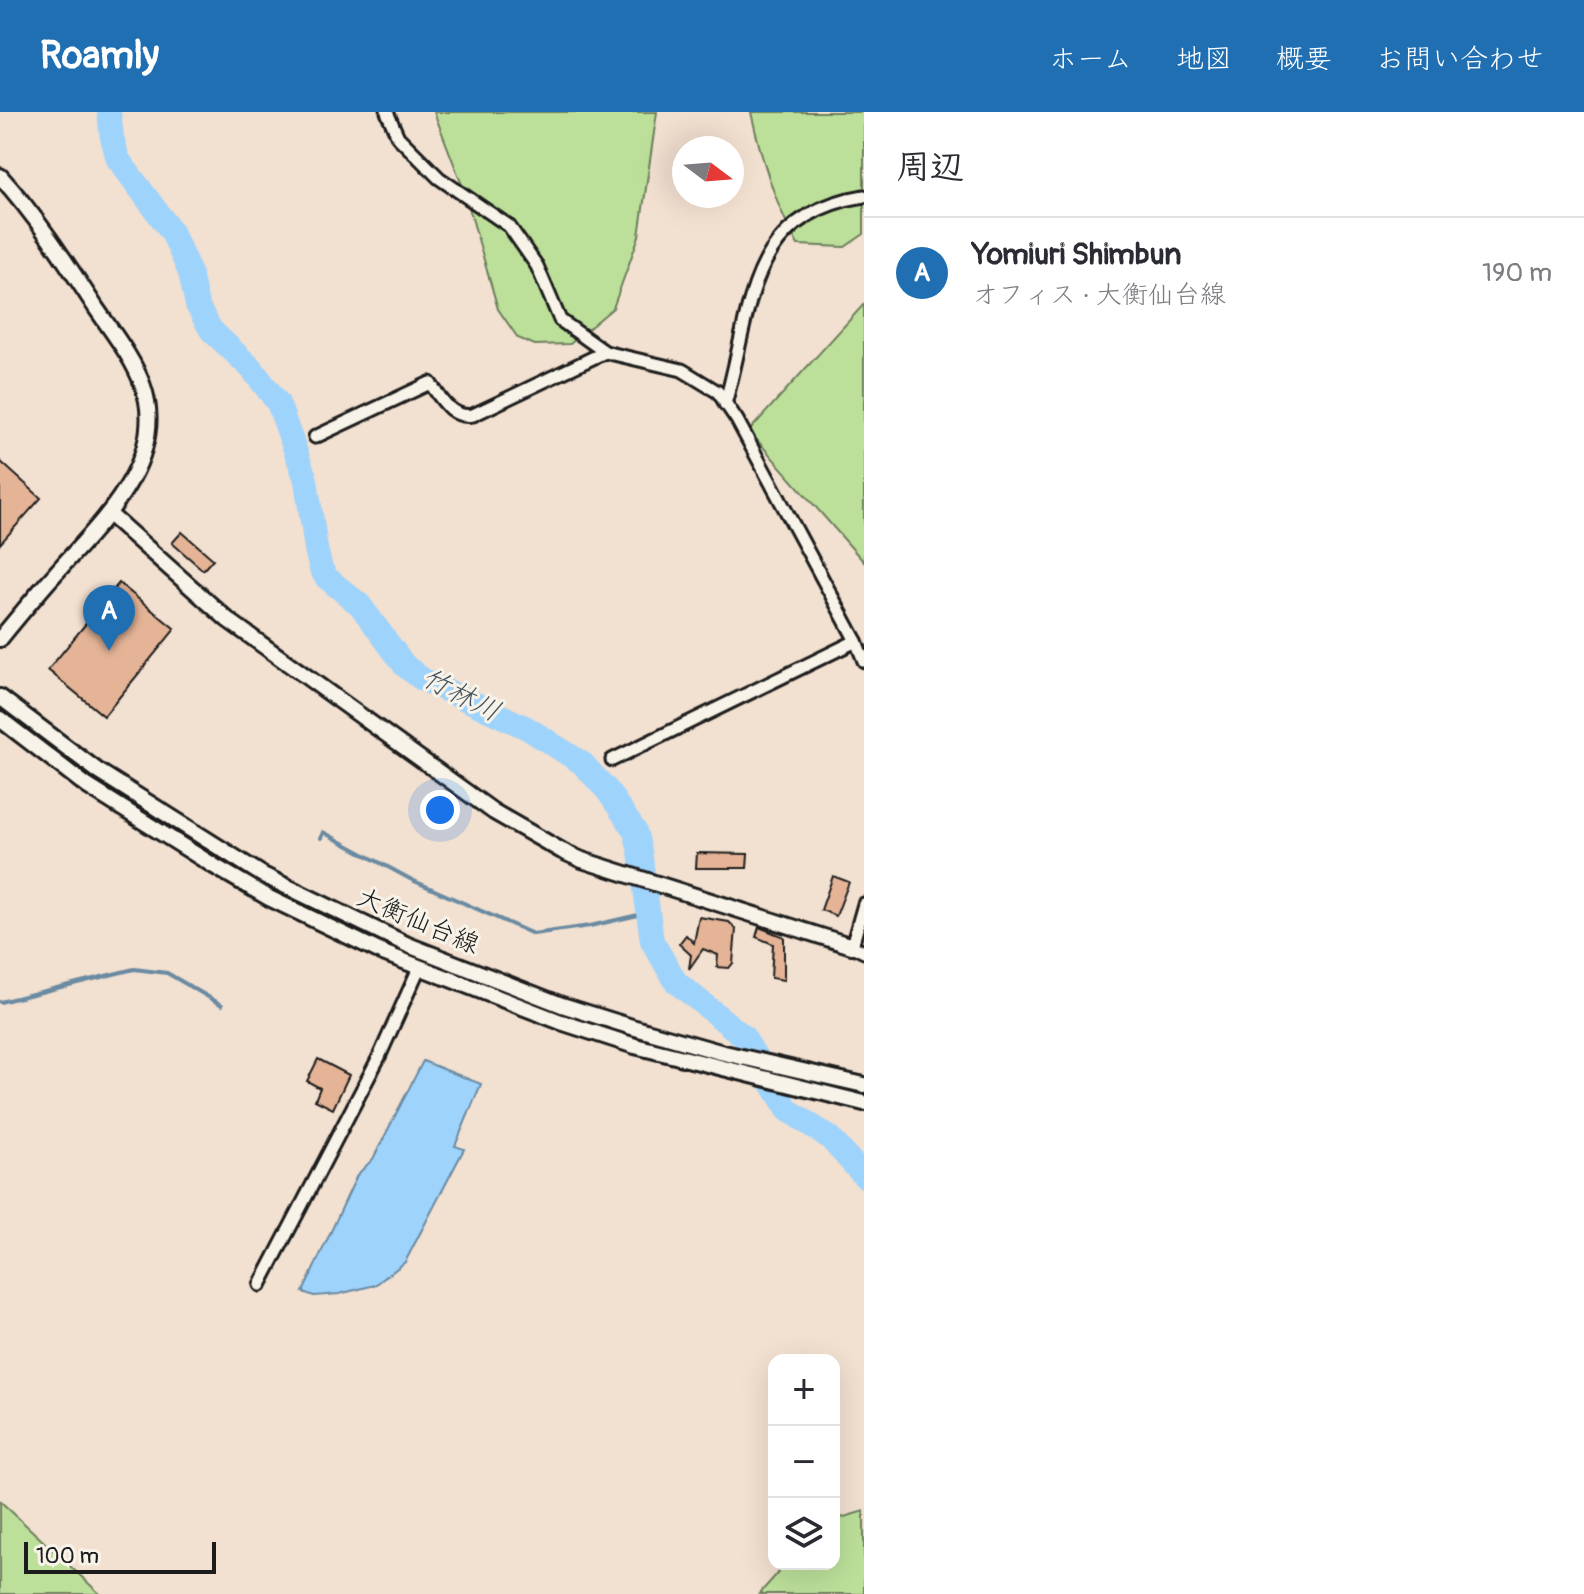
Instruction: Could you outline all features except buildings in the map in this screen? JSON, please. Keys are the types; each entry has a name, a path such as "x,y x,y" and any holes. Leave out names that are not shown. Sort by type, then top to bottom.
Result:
{"main road":[{"path":"0,176 24,202 54,244 129,357 143,387 148,426 145,447 131,479 109,514 0,639"},
{"path":"109,514 228,620 494,812 562,851 627,876 858,949"},
{"name":"大衡仙台線","path":"0,697 111,779 263,875 352,920 562,1005 720,1052 864,1085"},
{"name":"大衡仙台線","path":"0,719 87,786 228,874 283,905 419,968 561,1022 635,1046 864,1103"}],"street":[{"path":"387,112 398,137 439,178 509,226 537,266 560,320 605,352 682,370 718,392 737,420 864,661"},
{"path":"725,404 752,294 770,252 792,227 812,212 837,201 864,196"},
{"path":"315,437 430,383 445,404 458,415 473,415 605,352"},
{"path":"612,760 856,641"},
{"path":"858,949 864,904"},
{"path":"260,1285 379,1057 419,968"}],"green space":[{"path":"434,112 657,112 639,236 613,308 570,344 535,345 518,338 498,309 464,190"},
{"path":"751,112 864,112 864,234 845,247 798,245 770,180"},
{"path":"864,304 864,562 749,431"},
{"path":"0,1501 100,1594 0,1594"},
{"path":"864,1511 864,1594 759,1594 781,1570 840,1570 840,1518"}],"water":[{"path":"423,1061 481,1084 455,1146 464,1149 405,1262 375,1285 339,1294 314,1296 303,1292 357,1175 373,1159"}],"waterway":[{"name":"竹林川","path":"109,112 118,159 172,232 190,273 197,305 211,330 252,369 278,403 306,480 316,549 321,569 327,578 360,605 405,666 422,679 527,728 582,763 607,790 635,831 652,941 676,982 743,1036 788,1110 830,1138 864,1176"},
{"path":"321,838 323,832 412,880 533,934 590,926 647,913"},
{"path":"0,1002 134,969 167,973 222,1005"}],"place":[{"name":"Yomiuri Shimbun","path":"109,651"}]}
